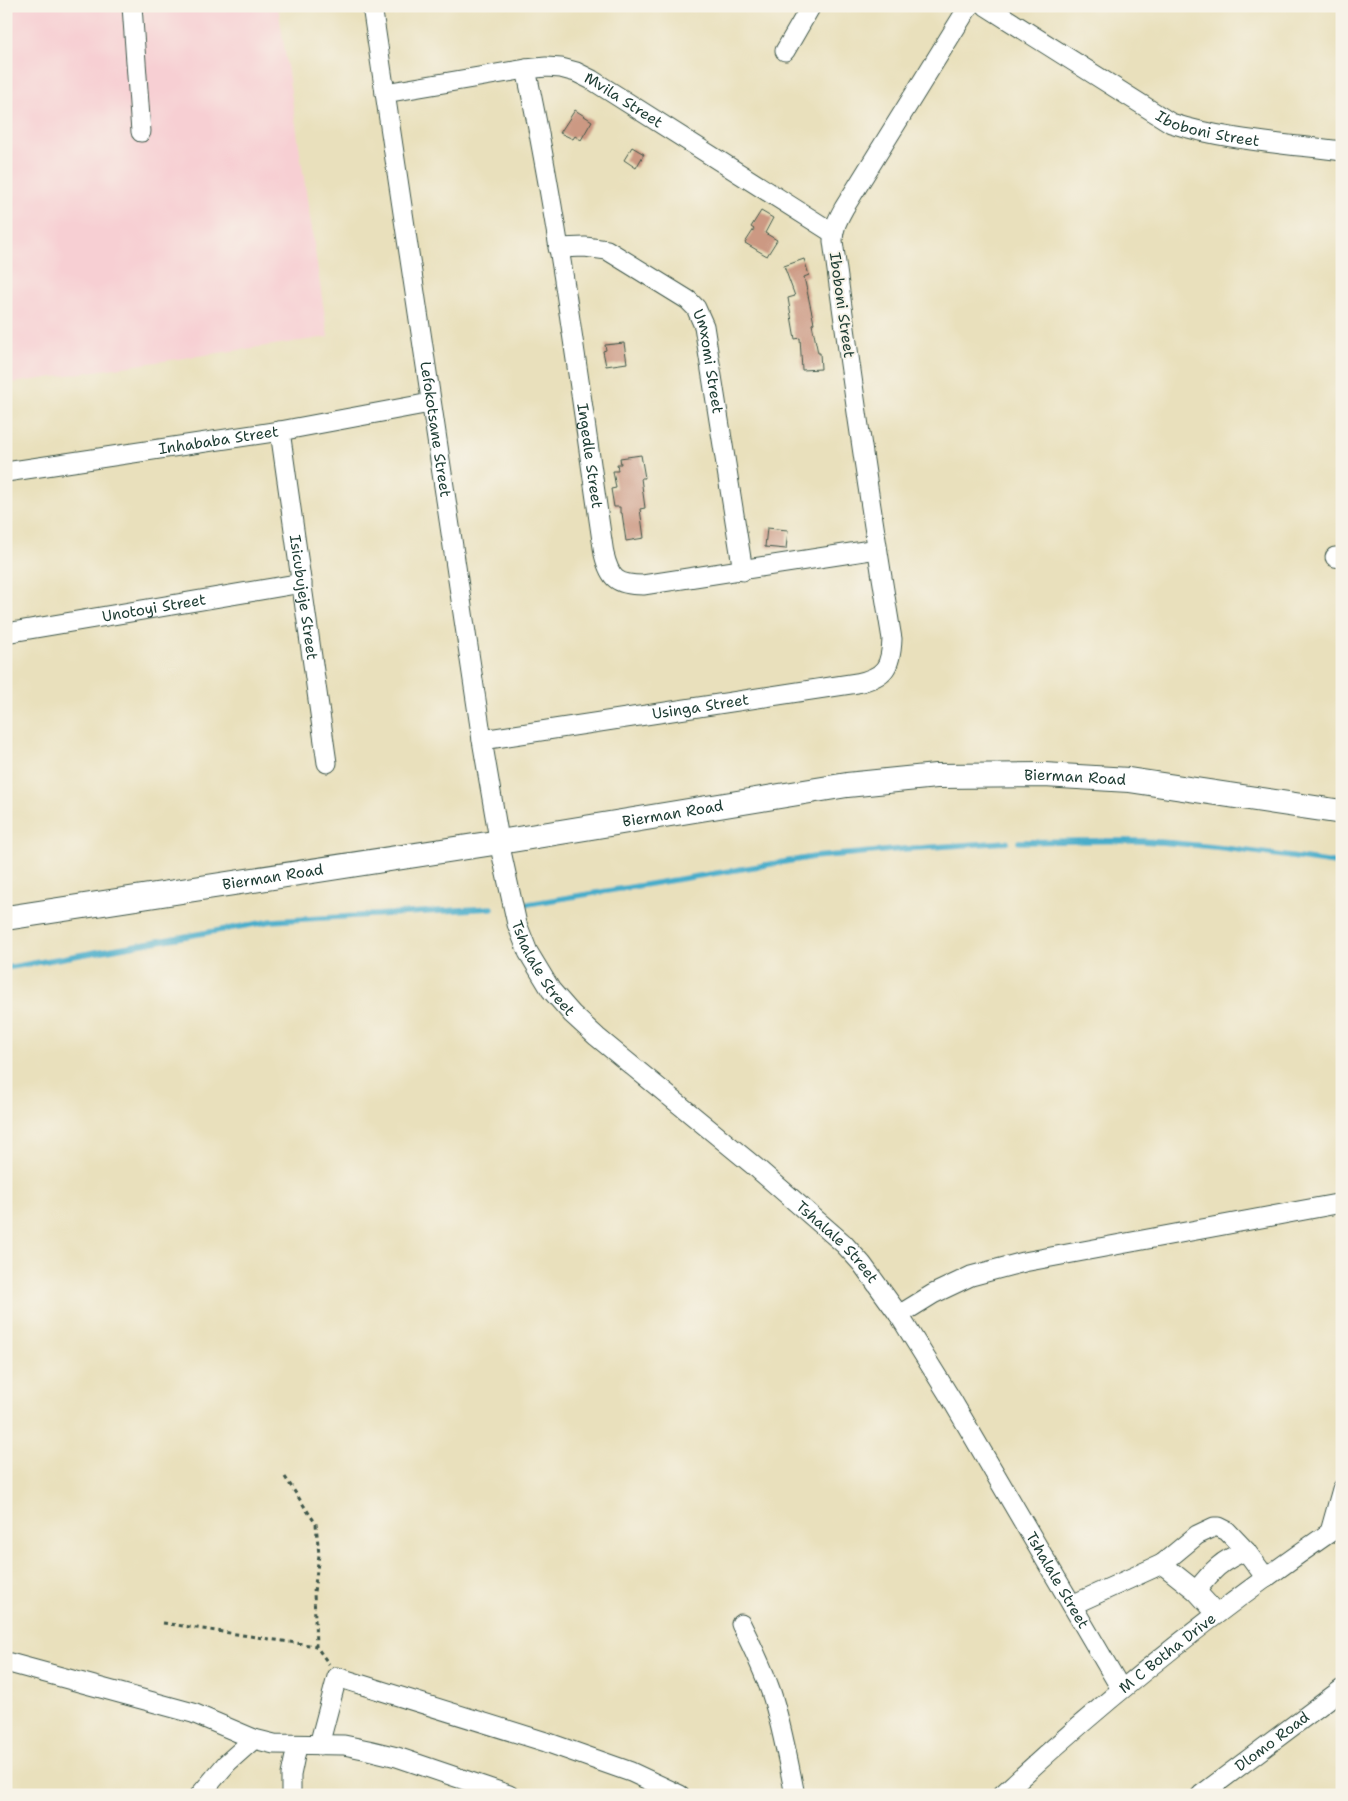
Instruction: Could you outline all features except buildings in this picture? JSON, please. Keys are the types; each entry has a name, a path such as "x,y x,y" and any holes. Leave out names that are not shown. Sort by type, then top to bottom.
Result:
{"main road":[{"name":"Bierman Road","path":"6,929 501,846 847,785 936,776 1044,775 1129,780 1342,812"},
{"name":"Bierman Road","path":"6,918 856,794 937,786 1044,784 1129,789 1342,820"}],"street":[{"path":"132,6 141,132"},
{"name":"Lefokotsane Street","path":"372,6 430,403 482,740 501,846"},
{"path":"785,51 811,6"},
{"name":"Iboboni Street","path":"892,639 847,344 833,233 844,208 969,6"},
{"name":"Iboboni Street","path":"986,6 1171,123 1226,135 1342,152"},
{"name":"Mvila Street","path":"385,93 526,69 561,68 576,72 592,80 833,233"},
{"name":"Ingedle Street","path":"526,69 558,248 604,554 609,572 621,583 643,585 877,549"},
{"name":"Umxomi Street","path":"558,248 585,247 607,250 688,300 696,308 704,326 743,571"},
{"name":"Inhababa Street","path":"6,472 280,431 430,403"},
{"name":"Isicubujeje Street","path":"280,431 326,763"},
{"name":"Unotoyi Street","path":"6,633 302,583"},
{"name":"Usinga Street","path":"482,740 872,680 881,674 889,664 892,654 892,639"},
{"name":"Tshalale Street","path":"501,846 517,924 528,952 551,990 572,1014 604,1043 759,1170 844,1244 862,1264 899,1314 954,1402 1122,1689"},
{"path":"899,1314 933,1294 971,1276 1024,1262 1342,1203"},
{"path":"1336,1528 1342,1490"},
{"path":"1072,1605 1162,1564 1197,1535 1214,1527 1223,1528 1246,1551 1266,1578"},
{"name":"M C Botha Drive","path":"1002,1795 1122,1689 1217,1614 1336,1528"},
{"path":"1196,1591 1220,1564 1246,1551"},
{"path":"1162,1564 1196,1591 1217,1614"},
{"path":"741,1624 760,1663 771,1694 795,1795"},
{"path":"6,1662 193,1714 254,1739 274,1744 297,1746 344,1745 398,1757 508,1795"},
{"path":"319,1745 337,1677 546,1742 631,1772 680,1795"},
{"name":"Dlomo Road","path":"1201,1795 1342,1689"},
{"path":"200,1795 227,1763 254,1739"},
{"path":"291,1795 291,1775 297,1746"}],"path":[{"path":"285,1476 316,1524 318,1555 314,1592 316,1646 337,1677"},
{"path":"163,1624 316,1646"}],"shaded area":[{"path":"6,6 278,6 328,337 6,384"}],"waterway":[{"path":"528,904 814,857 1007,842"},
{"path":"1019,842 1166,842 1342,864"},
{"path":"6,968 272,921 492,908"}]}
